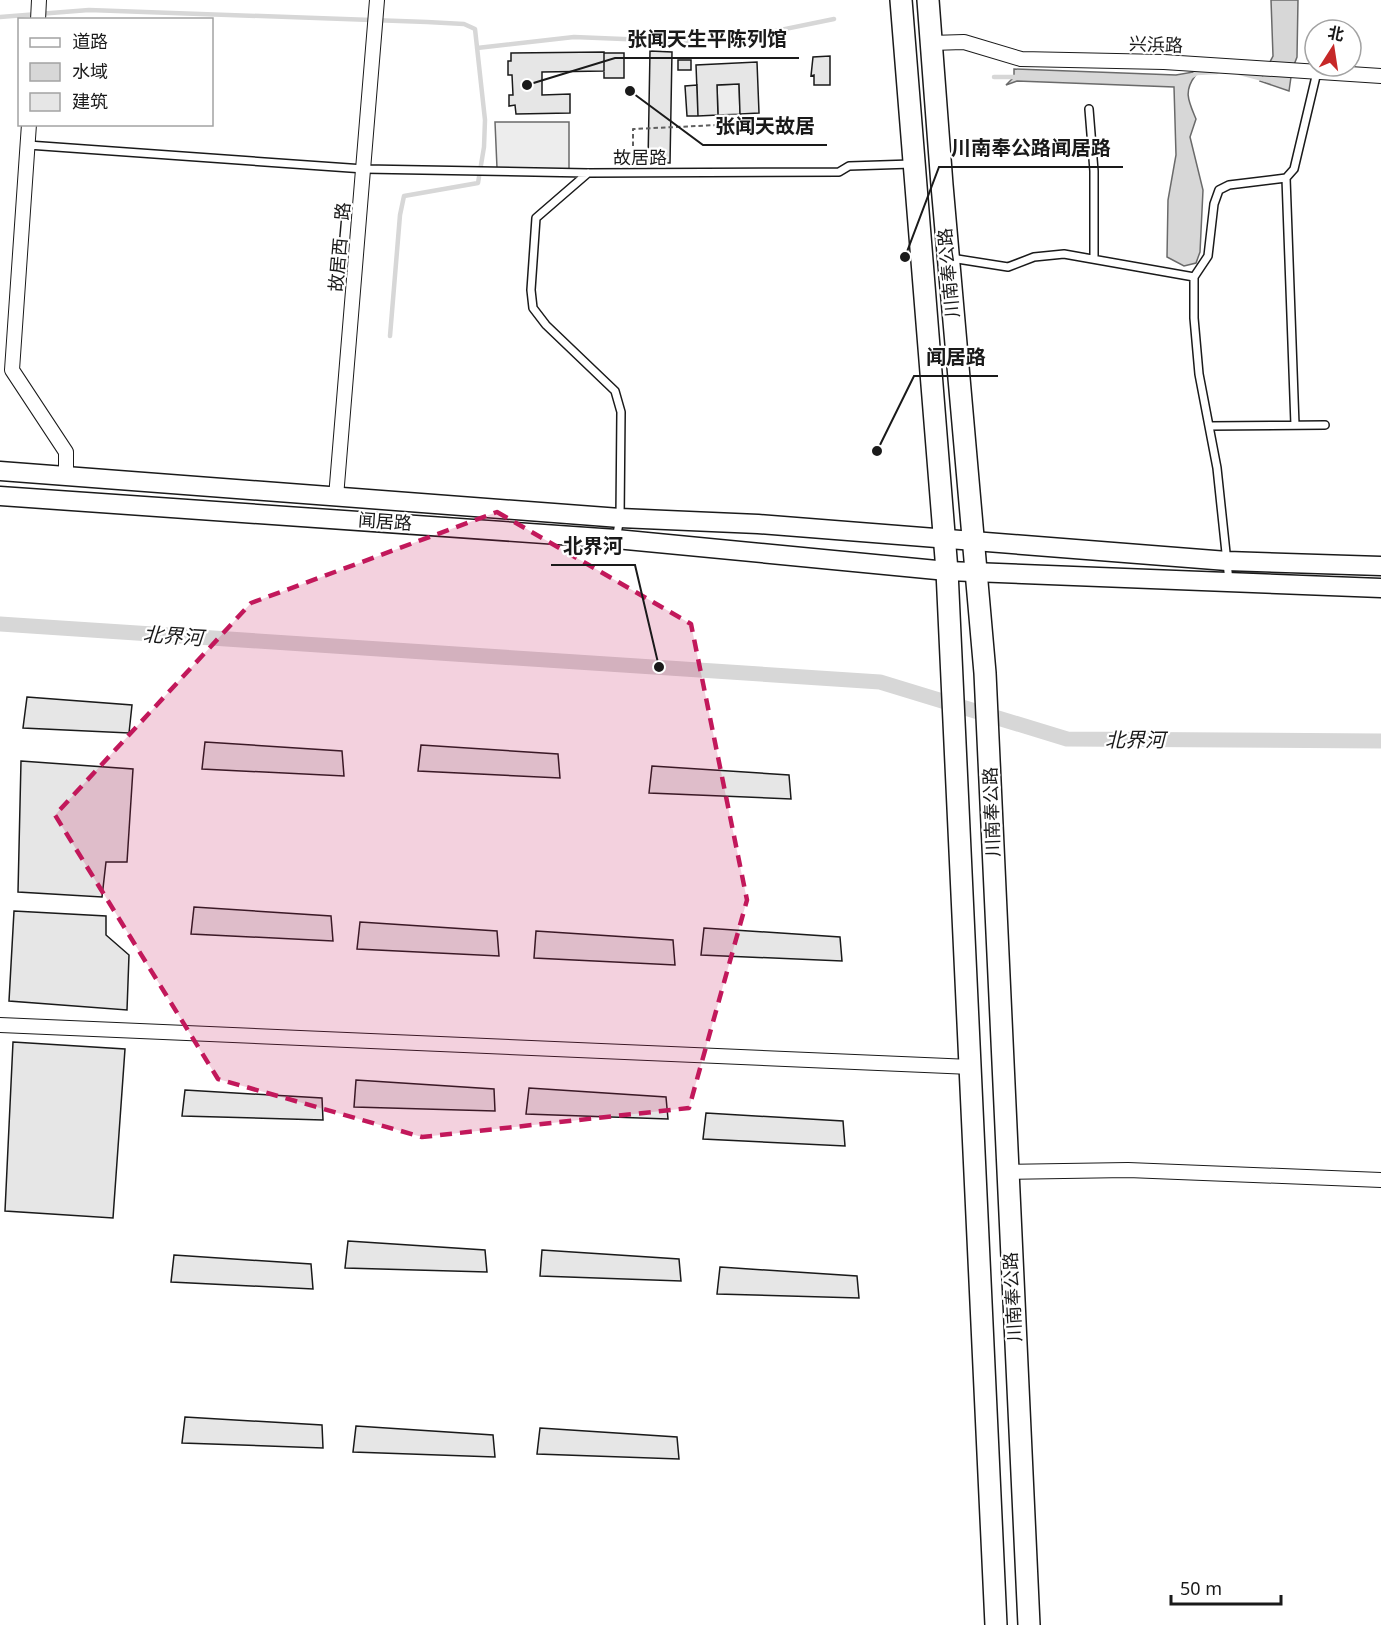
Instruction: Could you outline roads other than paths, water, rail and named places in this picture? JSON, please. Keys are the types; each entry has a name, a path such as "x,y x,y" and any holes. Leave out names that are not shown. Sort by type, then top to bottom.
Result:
{"main road":[{"name":"川南奉公路","path":"901,0 947,571 957,745 996,1625"},
{"name":"川南奉公路","path":"928,0 985,673 1029,1625"},
{"path":"0,471 620,518 758,524 1227,561 1381,566"},
{"name":"闻居路","path":"0,496 616,539 947,571 1381,588"}],"street":[{"path":"38,18 39,0"},
{"name":"故居西一路","path":"336,497 377,0"},
{"name":"兴浜路","path":"931,43 964,42 1021,59 1164,63 1303,71"},
{"name":"兴浜路","path":"1363,75 1381,76"},
{"path":"29,126 12,370 66,452 66,475"},
{"path":"0,1025 971,1067"},
{"path":"1007,1172 1128,1170 1381,1180"}],"lane":[{"path":"1230,582 1217,468 1199,374 1194,318 1194,277 1208,256 1219,190 1228,185 1286,178 1294,169 1316,78"},
{"path":"1089,109 1094,171 1094,258"},
{"name":"故居路","path":"28,145 364,169 463,169 588,174 839,172 849,166 914,164"},
{"path":"588,174 536,218 531,290 533,308 546,325 615,391 621,412 620,518 616,539"},
{"path":"1286,178 1295,425"},
{"path":"948,257 1008,267 1044,256 1064,254 1194,277"},
{"path":"1209,426 1325,425"}],"water":[{"path":"1271,0 1298,0 1297,57 1292,70 1289,91 1260,81 1273,56"},
{"path":"1014,69 1176,75 1193,72 1195,76 1189,87 1188,97 1196,119 1190,137 1203,190 1200,252 1196,263 1184,266 1167,257 1168,200 1176,155 1174,87 1017,81 1006,85 1014,77"}],"waterway":[{"path":"0,17 89,10 427,22 464,24 475,29 485,120 484,147 478,183 404,196 400,215 390,336"},
{"path":"477,48 574,37 697,42 741,38 834,19"},
{"path":"1190,77 1197,73 1217,72"},
{"path":"1240,73 1267,80"},
{"path":"994,77 1018,77"},
{"name":"北界河","path":"0,624 880,682 1067,739 1381,741"}],"place":[{"name":"张闻天生平陈列馆","path":"527,85"},
{"name":"张闻天故居","path":"630,91"},
{"name":"川南奉公路闻居路","path":"905,257"},
{"name":"闻居路","path":"877,451"},
{"name":"北界河","path":"659,667"}]}
